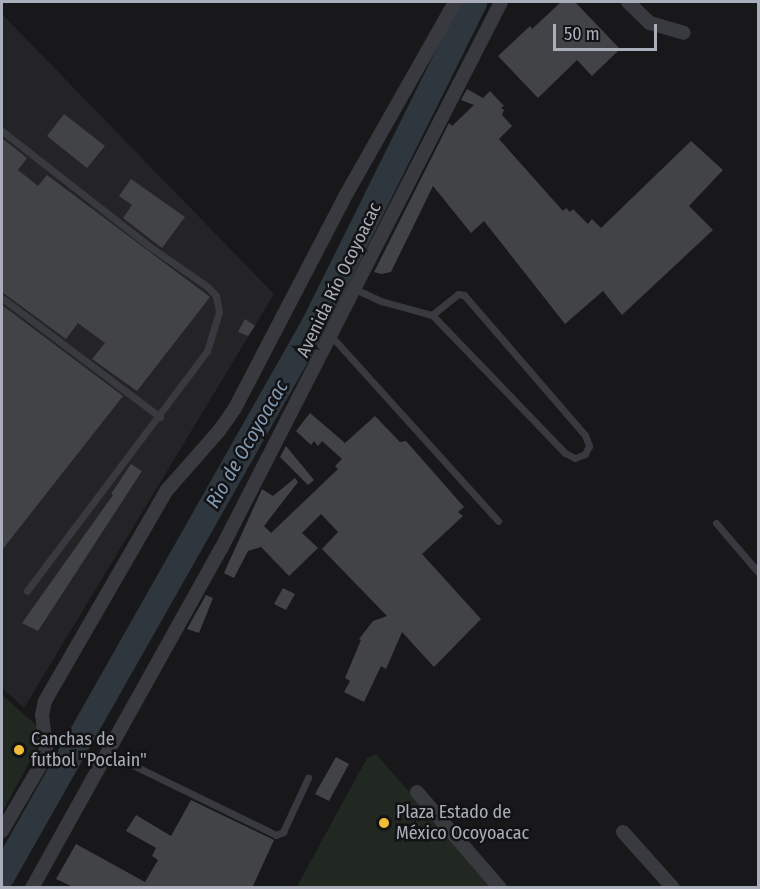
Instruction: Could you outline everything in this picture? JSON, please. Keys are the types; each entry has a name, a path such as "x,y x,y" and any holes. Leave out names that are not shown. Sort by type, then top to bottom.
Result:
{"street":[{"path":"2,831 40,766 46,739 42,715 45,700 166,490 219,431 235,408 347,192 455,2"},
{"name":"Avenida Río Ocoyoacac","path":"32,888 221,549 332,337 501,2"},
{"path":"628,2 650,23 684,33"},
{"path":"417,792 500,888"},
{"path":"623,832 673,888"}],"lane":[{"path":"2,131 152,248 208,287 216,296 218,320 207,351 160,417 27,591"},
{"path":"355,289 381,301 432,315 565,453 575,458 585,454 589,446 585,435 464,295 458,294 432,315"},
{"path":"2,298 160,417"},
{"path":"332,337 498,521"},
{"path":"716,523 759,572"},
{"path":"106,752 276,836 283,832 308,778"}],"shaded area":[{"path":"2,14 274,294 24,708 2,688"},
{"name":"Canchas de futbol \"Poclain\"","path":"2,695 45,733 2,813"},
{"name":"Plaza Estado de México Ocoyoacac","path":"376,754 493,887 296,888 367,758"}],"building":[{"path":"561,2 575,2 620,49 592,76 577,60 538,98 498,56 530,26 532,29"},
{"path":"467,89 483,98 490,91 504,106 501,108 504,110 502,115 512,126 499,139 563,211 566,208 570,212 573,209 588,224 592,219 601,228 691,141 723,170 689,206 713,230 622,315 603,291 565,324 484,221 471,233 433,186 391,272 381,274 374,272 449,123 452,126 474,105 461,100"},
{"path":"64,114 105,146 87,168 47,136"},
{"path":"2,138 27,158 18,170 38,186 47,175 210,297 137,391 92,359 105,343 78,323 66,339 2,292"},
{"path":"131,179 185,217 162,248 123,218 132,205 119,196"},
{"path":"2,305 123,396 2,550"},
{"path":"245,319 255,326 248,336 238,332"},
{"path":"310,413 345,443 375,416 400,442 406,441 464,507 458,512 463,516 422,554 481,619 434,667 402,632 386,669 381,666 364,702 344,692 350,681 345,678 361,640 359,639 373,621 387,616 322,549 338,532 321,514 302,533 318,548 289,576 261,547 248,551 234,578 224,573 262,489 273,496 295,478 298,482 264,526 271,533 338,469 335,466 342,459 322,441 318,446 314,441 311,445 296,431"},
{"path":"286,446 314,480 308,485 280,457"},
{"path":"131,464 142,471 38,631 22,623 113,495 111,494"},
{"path":"283,588 295,594 286,610 274,604"},
{"path":"206,595 213,598 199,633 187,629"},
{"path":"336,757 349,764 329,801 315,794"},
{"path":"191,800 274,840 252,888 75,888 56,879 76,844 145,882 158,860 152,856 156,848 126,831 136,815 171,836"}],"waterway":[{"name":"Rio de Ocoyoacac","path":"2,876 314,325 474,2"}],"place":[{"name":"Canchas de futbol \"Poclain\"","path":"19,750"},
{"name":"Plaza Estado de México Ocoyoacac","path":"384,823"}]}
